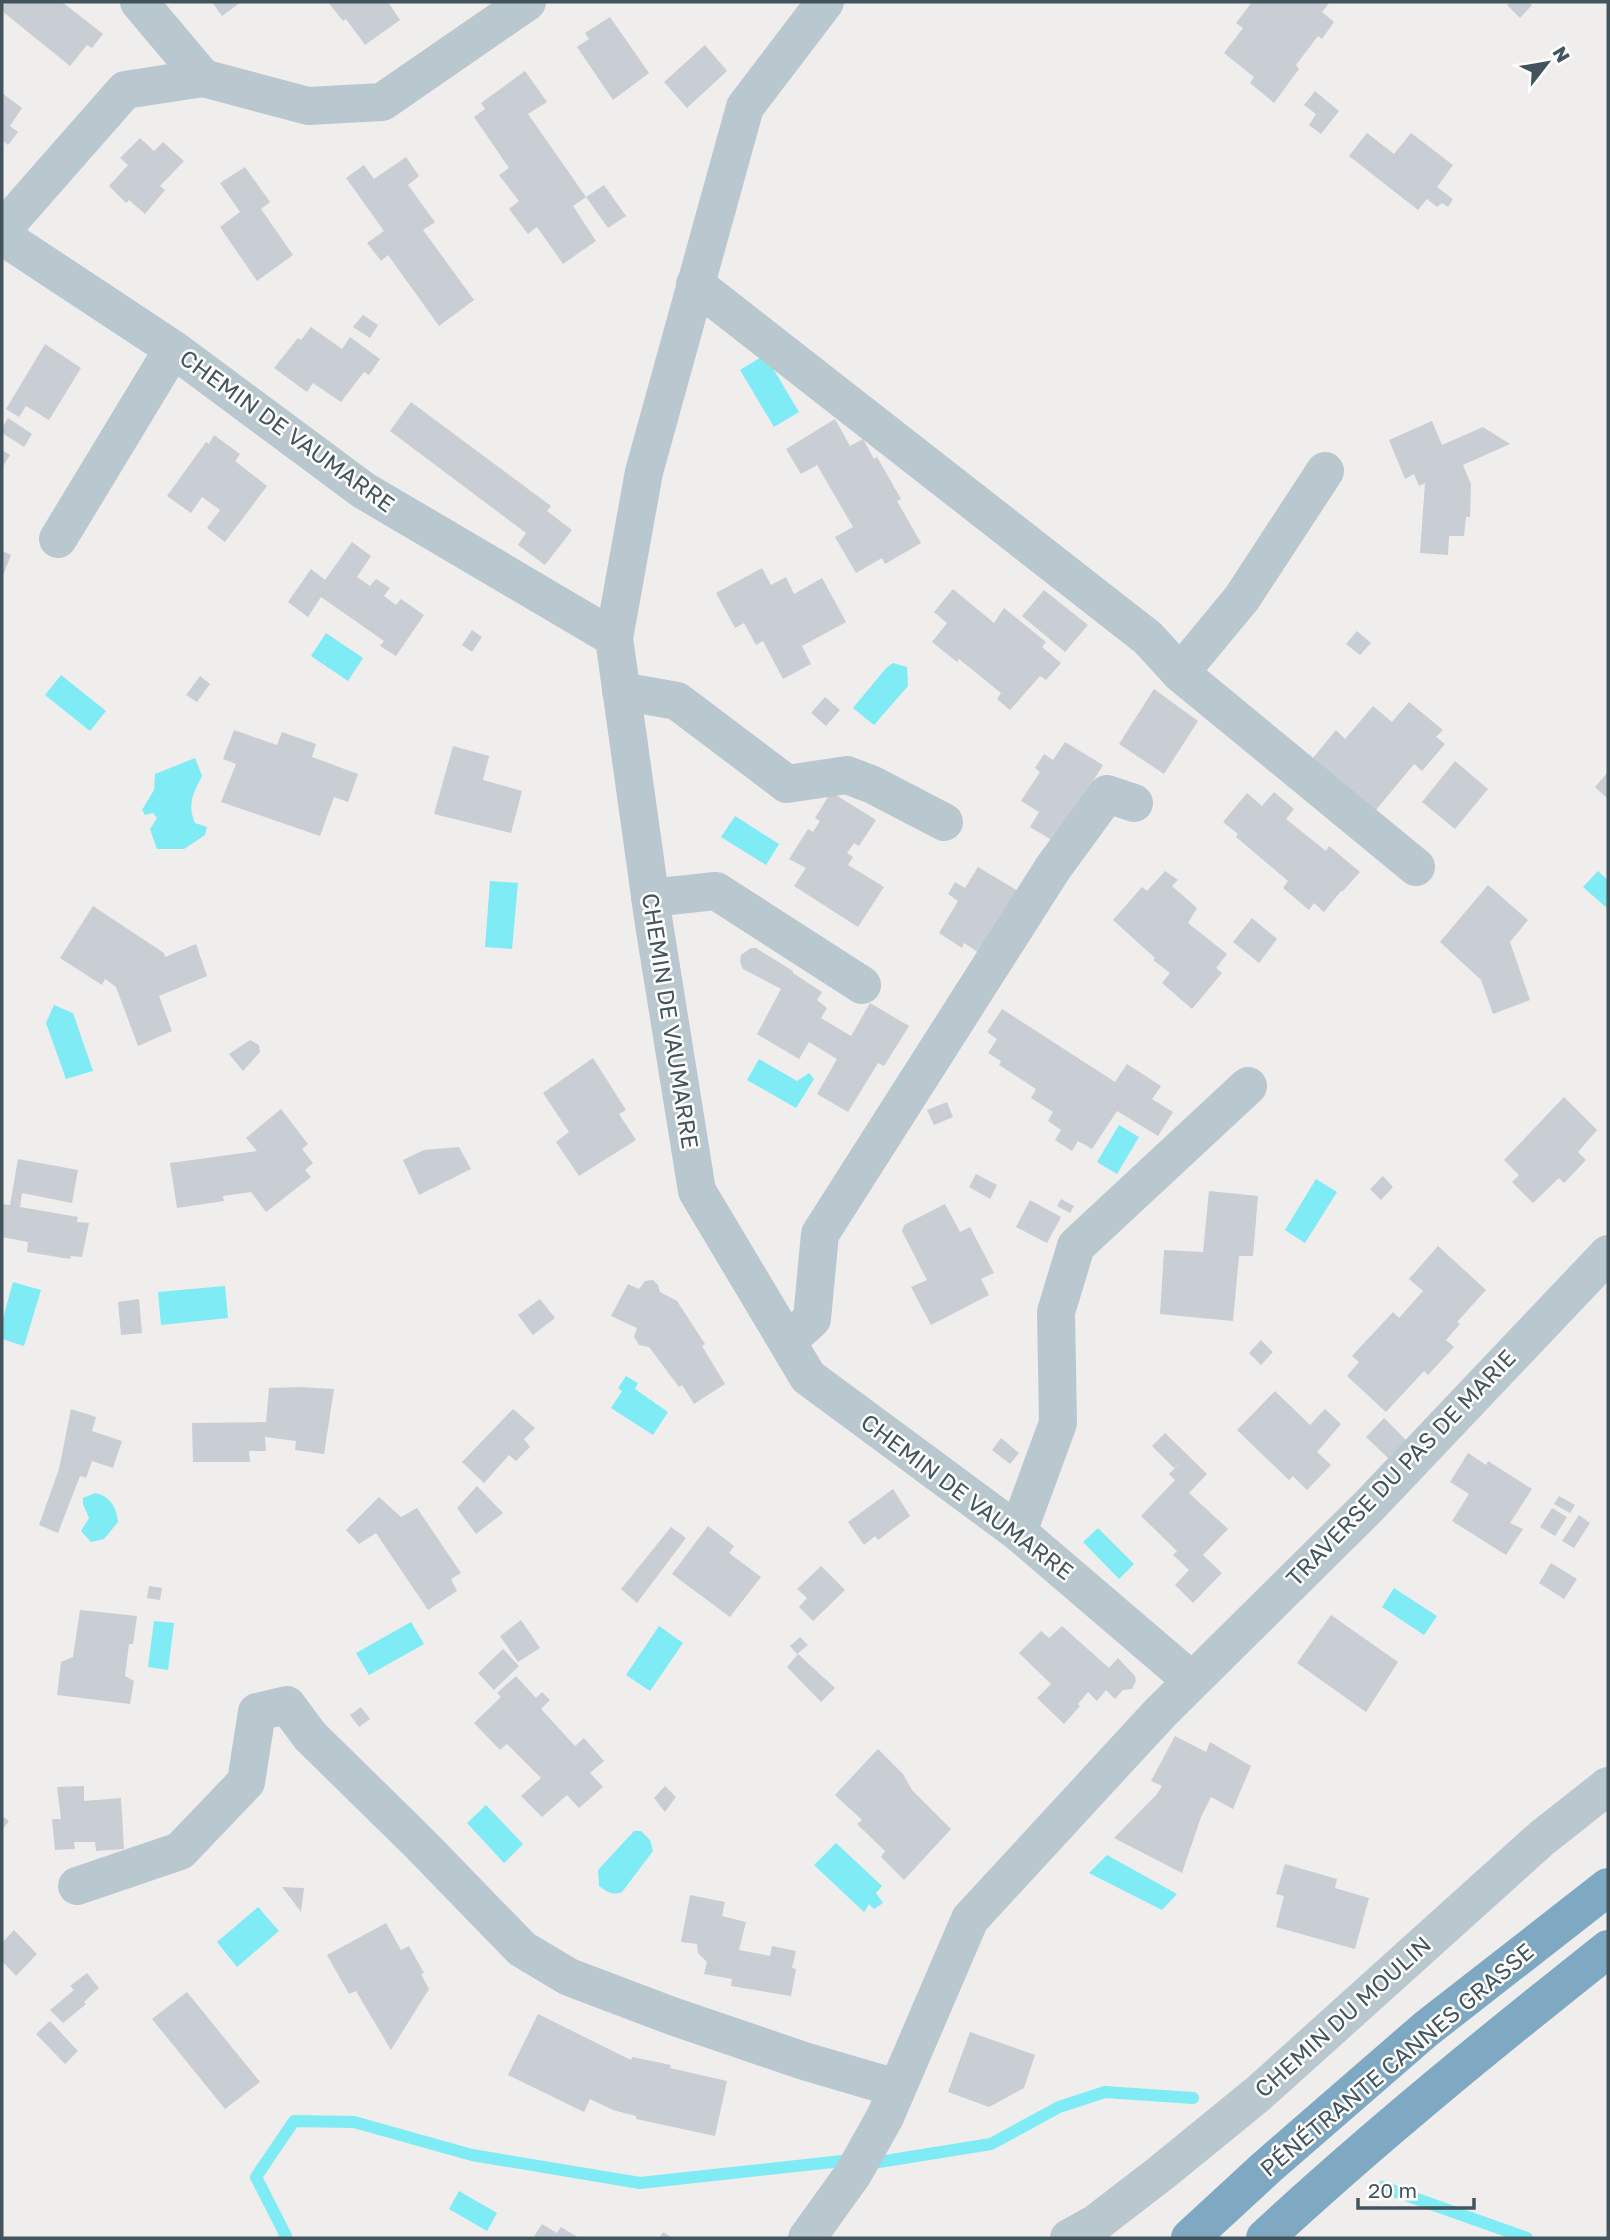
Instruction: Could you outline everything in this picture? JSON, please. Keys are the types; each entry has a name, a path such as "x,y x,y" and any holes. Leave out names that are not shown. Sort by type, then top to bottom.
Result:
{"highway":[{"name":"PÉNÉTRANTE CANNES GRASSE","path":"1190,2238 1267,2167 1426,2029 1608,1887"},
{"name":"PÉNÉTRANTE CANNES GRASSE","path":"1265,2238 1342,2168 1514,2023 1608,1949"}],"street":[{"path":"139,2 203,78"},
{"path":"2,230 125,90 203,78 308,106 382,102 527,2"},
{"name":"CHEMIN DE VAUMARRE","path":"825,2 746,107 645,472 614,638 650,898 697,1191 808,1377 1018,1532 1191,1680"},
{"name":"CHEMIN DE VAUMARRE","path":"2,236 173,349 363,490 614,638"},
{"path":"695,284 1148,638 1180,673 1416,867"},
{"path":"58,539 173,349"},
{"path":"1180,673 1242,598 1325,471"},
{"path":"621,691 677,701 787,784 847,775 873,785 944,822"},
{"path":"788,1342 812,1319 820,1234 1053,868 1107,794 1134,803"},
{"path":"650,898 716,891 862,985"},
{"path":"1018,1532 1058,1423 1056,1312 1076,1246 1248,1086"},
{"name":"TRAVERSE DU PAS DE MARIE","path":"1191,1680 1369,1506 1608,1254"},
{"path":"811,2238 862,2159 970,1919 1191,1680"},
{"path":"77,1886 180,1851 246,1782 257,1712 287,1705 310,1736 522,1949 569,1977 671,2016 804,2061 896,2088"},
{"name":"CHEMIN DU MOULIN","path":"1069,2238 1096,2223 1259,2093 1542,1838 1608,1786"}],"water":[{"path":"765,355 799,412 774,427 740,370"},
{"path":"326,633 363,658 348,681 311,656"},
{"path":"893,663 907,667 908,686 874,725 853,708"},
{"path":"61,675 106,711 90,731 45,695"},
{"path":"195,758 202,776 191,810 195,823 207,827 205,835 184,849 157,849 150,829 157,818 153,813 145,815 142,810 154,790 155,774"},
{"path":"735,816 779,844 766,865 721,837"},
{"path":"1598,871 1608,880 1608,909 1583,887"},
{"path":"490,881 518,883 512,949 485,947"},
{"path":"54,1005 73,1013 93,1071 66,1079 46,1023"},
{"path":"759,1059 797,1081 809,1073 814,1079 796,1108 747,1080"},
{"path":"1119,1125 1139,1137 1117,1174 1097,1162"},
{"path":"1316,1179 1337,1192 1305,1243 1285,1230"},
{"path":"13,1282 41,1290 24,1346 2,1339 2,1322"},
{"path":"225,1286 228,1318 161,1325 158,1292"},
{"path":"626,1376 638,1383 635,1389 668,1412 653,1435 611,1408 622,1391 618,1388"},
{"path":"95,1493 112,1503 118,1522 104,1539 91,1542 81,1531 89,1518 83,1498"},
{"path":"1098,1528 1134,1564 1119,1579 1083,1542"},
{"path":"1394,1588 1437,1616 1424,1635 1382,1607"},
{"path":"154,1621 174,1623 168,1670 148,1667"},
{"path":"411,1622 424,1644 369,1675 356,1653"},
{"path":"659,1626 683,1643 650,1691 626,1675"},
{"path":"486,1805 523,1844 504,1863 467,1823"},
{"path":"634,1831 641,1831 650,1840 653,1851 622,1892 610,1893 599,1886 598,1870"},
{"path":"836,1843 882,1886 876,1893 883,1903 874,1909 869,1904 864,1912 814,1865"},
{"path":"1107,1855 1177,1894 1162,1910 1089,1873"},
{"path":"258,1907 279,1931 237,1967 217,1942"},
{"path":"459,2191 497,2213 487,2231 449,2209"}],"building":[{"path":"2,2 62,2 103,34 92,48 87,45 70,66 2,11"},
{"path":"212,2 241,2 222,16"},
{"path":"328,2 388,2 400,20 365,45 346,19 343,21"},
{"path":"1252,2 1330,2 1322,12 1334,22 1322,39 1318,36 1296,65 1299,69 1274,103 1250,83 1254,77 1224,53 1243,28 1236,23"},
{"path":"1511,2 1528,2 1532,5 1520,18 1507,5"},
{"path":"610,17 649,73 613,100 577,47 589,39 585,33"},
{"path":"705,45 727,71 687,108 664,82"},
{"path":"525,71 547,102 528,114 586,197 573,206 596,241 563,264 537,227 528,234 509,209 519,201 499,175 509,168 474,117 485,109 481,103"},
{"path":"1315,91 1339,111 1321,134 1309,125 1316,114 1304,105"},
{"path":"2,93 22,108 10,126 18,132 8,145 2,140"},
{"path":"1367,133 1394,154 1411,133 1453,165 1437,187 1453,199 1448,207 1442,203 1437,207 1427,199 1418,210 1349,156"},
{"path":"140,138 154,151 163,142 184,161 160,186 165,190 145,214 129,200 126,203 109,186 128,165 120,158"},
{"path":"406,157 419,176 408,185 435,222 423,230 474,300 439,326 388,255 381,261 367,243 384,231 346,178 364,165 374,179"},
{"path":"245,167 270,202 261,209 293,255 257,281 220,227 240,212 220,183"},
{"path":"604,185 626,216 608,228 586,197"},
{"path":"363,315 378,325 370,338 353,327"},
{"path":"311,327 342,349 350,337 380,359 369,375 364,372 341,402 313,383 307,392 274,368 298,338 301,340"},
{"path":"45,344 81,368 49,420 26,406 19,417 6,409"},
{"path":"411,402 551,506 547,511 572,530 545,565 518,545 526,533 390,431"},
{"path":"8,418 32,434 24,447 2,433"},
{"path":"835,419 850,446 863,439 874,459 877,457 901,499 897,501 921,543 885,564 882,558 856,573 835,537 853,527 817,465 801,474 786,449"},
{"path":"1432,421 1442,445 1483,427 1510,444 1463,465 1471,484 1470,517 1466,517 1464,536 1449,536 1448,555 1420,553 1425,483 1419,486 1414,474 1405,479 1389,440"},
{"path":"214,435 240,454 235,461 267,486 225,542 207,528 220,510 202,497 191,513 167,496"},
{"path":"2,450 10,455 2,468"},
{"path":"352,542 371,556 357,577 370,586 376,579 390,588 384,596 396,605 401,599 424,615 396,656 380,646 384,641 321,597 308,617 288,602 311,569 325,580"},
{"path":"2,551 11,555 2,578"},
{"path":"762,568 771,585 786,577 794,594 822,578 846,622 802,646 811,664 783,679 763,641 756,645 744,623 735,628 716,593"},
{"path":"953,589 994,623 1004,608 1046,642 1042,647 1061,663 1046,680 1040,676 1010,710 997,699 1001,693 959,659 957,662 932,642 947,623 934,612"},
{"path":"1044,590 1088,625 1065,652 1022,616"},
{"path":"472,630 482,637 472,652 462,645"},
{"path":"1357,631 1371,643 1360,655 1346,644"},
{"path":"200,676 210,684 197,702 186,695"},
{"path":"1154,689 1198,721 1164,774 1119,744"},
{"path":"825,697 840,710 826,726 811,713"},
{"path":"1409,702 1443,730 1436,737 1445,744 1422,771 1414,764 1371,816 1308,764 1336,730 1345,739 1373,706 1392,722"},
{"path":"234,730 277,745 282,732 316,744 312,757 358,774 348,802 334,797 320,836 221,802 236,764 223,759"},
{"path":"1065,742 1103,765 1055,842 1030,827 1039,812 1021,801 1040,772 1035,768 1044,754 1053,760"},
{"path":"453,746 489,756 483,780 522,791 511,833 434,814"},
{"path":"1455,761 1488,789 1455,829 1422,802"},
{"path":"1608,772 1608,799 1595,787"},
{"path":"831,792 876,820 859,846 854,843 847,853 853,857 848,865 884,887 858,927 794,886 806,868 789,859 808,829 813,832 820,821 815,818"},
{"path":"1274,792 1294,809 1286,819 1326,851 1329,846 1360,872 1324,912 1314,903 1309,910 1283,888 1288,881 1236,837 1238,834 1223,822 1247,793 1262,806"},
{"path":"978,867 1023,894 984,956 964,943 962,948 939,933 958,901 948,894 955,882 965,888"},
{"path":"1165,871 1178,880 1172,886 1197,908 1188,923 1227,954 1216,968 1222,973 1192,1009 1162,983 1170,973 1113,920 1142,887 1147,891"},
{"path":"1488,885 1528,920 1510,942 1530,1000 1493,1014 1481,980 1440,942"},
{"path":"93,906 164,953 165,957 196,944 207,976 159,996 172,1031 138,1046 116,987 105,979 102,985 60,958"},
{"path":"1252,918 1277,939 1259,963 1233,942"},
{"path":"751,948 756,948 822,992 817,1000 827,1008 821,1018 851,1036 870,1003 909,1026 884,1066 878,1063 848,1112 817,1094 837,1059 809,1042 799,1059 757,1034 781,989 743,969 741,955"},
{"path":"1002,1009 1115,1082 1127,1064 1161,1086 1152,1099 1173,1112 1158,1136 1117,1111 1092,1149 1078,1141 1072,1151 1055,1140 1061,1130 1048,1121 1053,1112 1031,1098 1036,1089 999,1065 1001,1061 988,1053 997,1039 987,1032"},
{"path":"250,1040 259,1045 260,1052 243,1071 229,1054"},
{"path":"593,1058 626,1110 619,1114 636,1140 579,1176 556,1142 569,1132 543,1093"},
{"path":"1564,1097 1597,1130 1578,1152 1586,1160 1564,1183 1559,1178 1533,1203 1512,1182 1519,1175 1504,1160"},
{"path":"947,1102 953,1117 934,1125 927,1110"},
{"path":"281,1109 308,1144 302,1149 313,1163 305,1170 311,1177 266,1212 251,1192 223,1196 224,1201 177,1208 170,1163 257,1151 246,1138"},
{"path":"459,1147 471,1169 419,1195 403,1160 424,1150"},
{"path":"18,1159 78,1170 72,1203 22,1193 20,1207 78,1217 77,1222 89,1223 82,1257 71,1256 70,1259 27,1252 28,1242 2,1237 2,1204 10,1205"},
{"path":"976,1174 997,1185 990,1199 969,1187"},
{"path":"1383,1176 1393,1187 1381,1200 1370,1189"},
{"path":"1209,1191 1258,1196 1253,1256 1239,1256 1233,1321 1160,1314 1164,1250 1203,1252"},
{"path":"1061,1199 1074,1206 1070,1213 1057,1206"},
{"path":"1030,1200 1061,1217 1047,1243 1016,1227"},
{"path":"945,1204 960,1232 970,1227 994,1273 981,1279 989,1295 931,1325 911,1287 927,1280 902,1231 904,1225"},
{"path":"1438,1246 1486,1290 1457,1322 1460,1324 1446,1340 1454,1347 1428,1375 1424,1371 1386,1412 1347,1376 1359,1362 1352,1356 1393,1312 1399,1318 1423,1291 1409,1279"},
{"path":"653,1280 660,1292 677,1301 705,1344 702,1346 725,1384 694,1404 682,1385 679,1387 649,1347 639,1345 634,1337 637,1328 611,1316 628,1284 639,1289 645,1281"},
{"path":"139,1299 142,1333 121,1335 118,1302"},
{"path":"540,1299 555,1318 533,1335 518,1315"},
{"path":"1261,1340 1273,1352 1261,1365 1249,1353"},
{"path":"269,1388 334,1389 324,1454 295,1450 296,1441 265,1437 266,1451 249,1451 250,1462 193,1462 192,1423 266,1422"},
{"path":"1275,1391 1310,1425 1325,1409 1341,1424 1317,1452 1331,1465 1307,1490 1293,1476 1289,1480 1237,1430"},
{"path":"71,1409 96,1417 92,1431 122,1441 113,1468 92,1461 86,1478 80,1476 58,1533 39,1525 59,1469"},
{"path":"513,1409 535,1428 524,1439 530,1447 516,1461 509,1455 484,1483 462,1462"},
{"path":"1384,1418 1408,1442 1391,1461 1366,1437"},
{"path":"1165,1433 1207,1474 1189,1493 1228,1529 1203,1555 1222,1573 1193,1603 1175,1585 1189,1570 1173,1555 1177,1551 1141,1516 1175,1480 1169,1474 1182,1461 1174,1468 1152,1446"},
{"path":"1001,1438 1019,1453 1010,1464 992,1450"},
{"path":"1468,1453 1486,1465 1488,1461 1532,1489 1510,1523 1523,1529 1506,1555 1452,1521 1469,1494 1450,1482"},
{"path":"477,1486 503,1513 476,1534 457,1508"},
{"path":"893,1489 910,1516 878,1540 875,1536 864,1545 848,1522"},
{"path":"1559,1496 1575,1505 1570,1513 1554,1504"},
{"path":"379,1497 401,1517 417,1508 461,1573 451,1579 457,1591 428,1610 376,1533 359,1544 346,1530"},
{"path":"1552,1508 1567,1517 1555,1536 1540,1527"},
{"path":"1579,1515 1590,1523 1574,1548 1562,1541"},
{"path":"708,1526 734,1546 729,1553 761,1577 730,1617 672,1574"},
{"path":"671,1527 686,1538 637,1603 621,1589"},
{"path":"1551,1563 1577,1579 1564,1599 1539,1583"},
{"path":"821,1566 845,1590 813,1621 799,1607 807,1598 797,1589"},
{"path":"149,1586 162,1588 160,1600 147,1598"},
{"path":"80,1610 137,1616 133,1644 129,1644 125,1676 134,1681 130,1704 57,1695 61,1662 73,1657"},
{"path":"1331,1615 1398,1662 1366,1712 1297,1663"},
{"path":"521,1620 540,1648 518,1662 500,1636"},
{"path":"1062,1626 1109,1668 1118,1658 1135,1676 1136,1681 1132,1689 1123,1690 1115,1699 1106,1690 1097,1701 1088,1692 1064,1724 1037,1698 1051,1684 1019,1653 1041,1631 1049,1638"},
{"path":"800,1637 808,1645 797,1654 790,1646"},
{"path":"503,1649 519,1666 494,1690 478,1673"},
{"path":"798,1654 835,1688 821,1702 787,1667"},
{"path":"516,1676 536,1698 542,1692 550,1700 541,1709 575,1746 584,1738 604,1761 590,1773 603,1787 579,1808 567,1795 542,1817 521,1796 541,1778 507,1744 500,1750 474,1723 501,1697 497,1693"},
{"path":"361,1707 370,1719 359,1727 350,1715"},
{"path":"1175,1736 1206,1752 1210,1742 1251,1766 1233,1809 1211,1797 1201,1817 1182,1873 1114,1838 1162,1786 1151,1781"},
{"path":"878,1749 903,1774 912,1790 951,1829 904,1880 881,1857 885,1851 857,1824 862,1820 835,1795"},
{"path":"84,1786 84,1801 121,1798 124,1849 96,1851 95,1842 74,1842 75,1849 55,1850 52,1819 61,1819 57,1787"},
{"path":"665,1786 676,1797 665,1812 654,1798"},
{"path":"2,1816 9,1821 2,1830"},
{"path":"1285,1864 1337,1879 1335,1888 1369,1898 1355,1949 1276,1927 1284,1896 1276,1894"},
{"path":"282,1887 304,1888 301,1912 298,1908"},
{"path":"690,1895 725,1902 722,1916 746,1922 739,1950 770,1956 772,1946 796,1951 791,1996 731,1986 732,1979 704,1974 707,1962 698,1953 697,1944 681,1942"},
{"path":"386,1923 401,1950 409,1946 424,1973 421,1974 429,1989 391,2050 356,1991 349,1994 327,1955"},
{"path":"14,1930 37,1954 16,1976 2,1961 2,1943"},
{"path":"87,1973 99,1988 84,2002 86,2004 63,2023 50,2010 74,1990 70,1986"},
{"path":"187,1992 260,2082 225,2109 152,2019"},
{"path":"538,2014 631,2060 632,2057 671,2065 670,2068 727,2081 715,2136 636,2119 636,2116 613,2110 590,2099 584,2112 508,2075"},
{"path":"50,2021 78,2051 65,2064 36,2034"},
{"path":"970,2032 1035,2055 1024,2088 989,2107 948,2092"},
{"path":"542,2224 557,2233 561,2227 579,2238 533,2238"},
{"path":"663,2232 673,2238 659,2238"}],"waterway":[{"path":"284,2238 286,2236 256,2177 294,2121 354,2122 472,2155 640,2183 842,2161 879,2162 991,2144 1059,2107 1105,2092 1193,2098"},
{"path":"1383,2187 1527,2238"}]}
